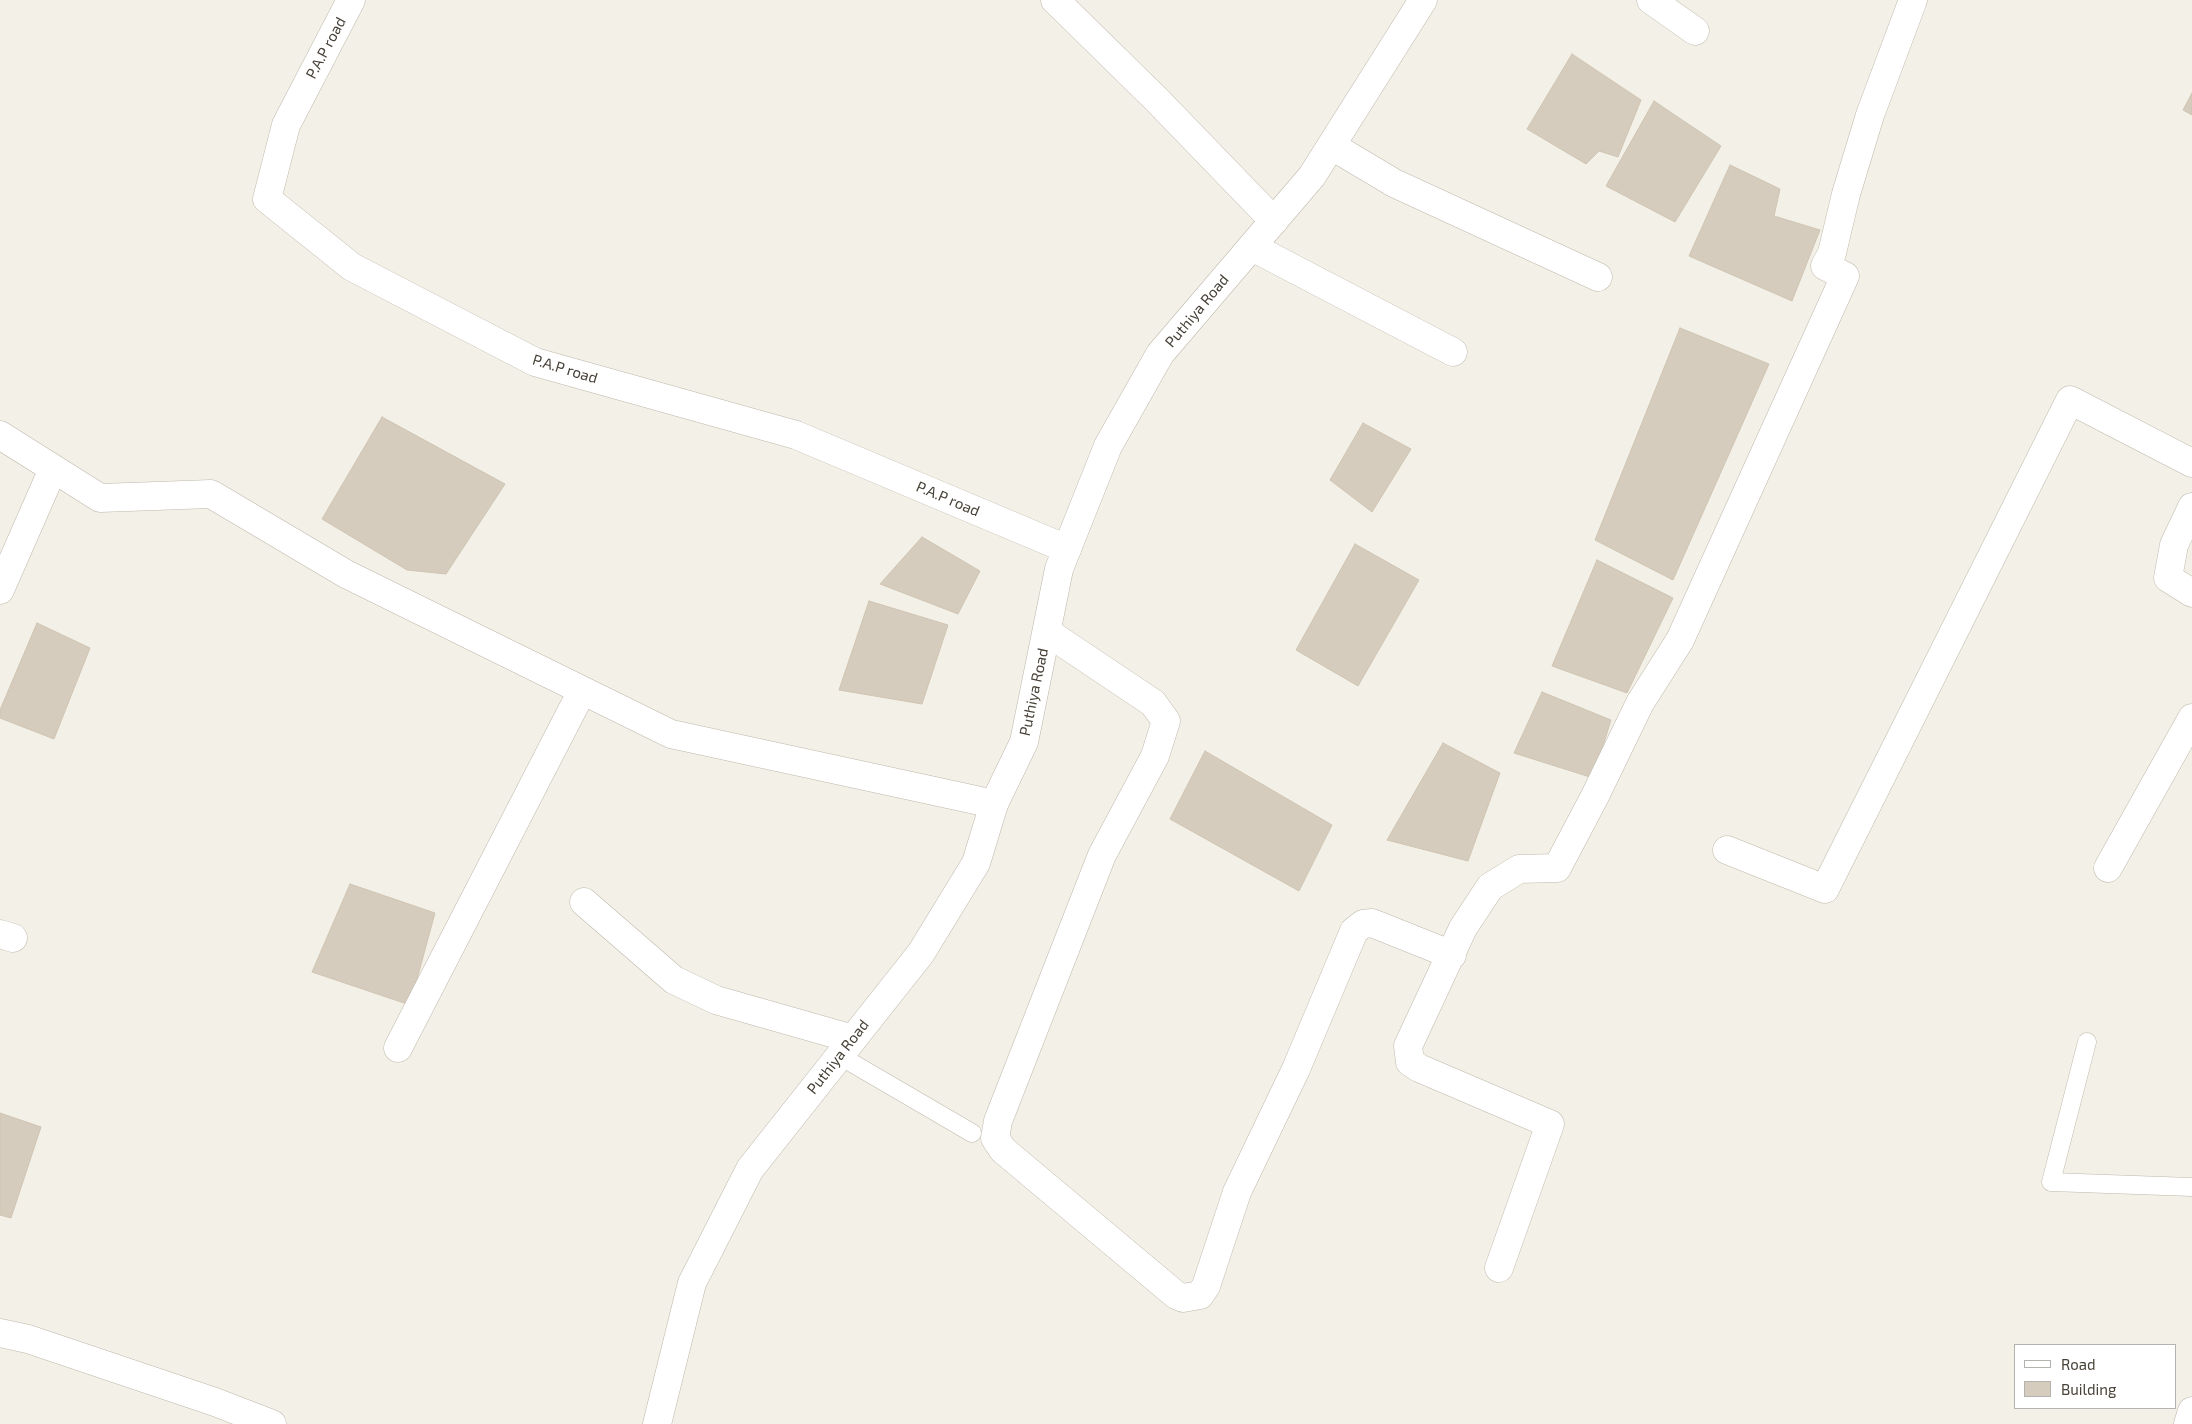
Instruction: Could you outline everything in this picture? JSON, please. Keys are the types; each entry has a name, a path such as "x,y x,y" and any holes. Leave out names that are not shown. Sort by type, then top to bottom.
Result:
{"street":[{"name":"P.A.P road","path":"351,0 286,125 267,199 352,267 535,362 796,435 1067,549"},
{"path":"1055,0 1157,100 1274,221"},
{"name":"Puthiya Road","path":"657,1424 692,1284 750,1169 921,953 976,863 994,804 1024,742 1059,569 1108,446 1160,354 1312,176 1423,0"},
{"path":"1651,0 1695,31"},
{"path":"1499,1268 1550,1124 1419,1068 1410,1062 1408,1046 1463,928 1490,887 1519,869 1557,868 1595,796 1640,703 1680,640 1845,276 1825,266 1832,252 1846,194 1870,115 1913,0"},
{"path":"1332,146 1394,183 1598,277"},
{"path":"1252,247 1452,352"},
{"path":"1727,850 1825,889 2070,400 2192,463"},
{"path":"0,435 100,498 211,494 346,574 671,734 994,804"},
{"path":"0,590 53,469"},
{"path":"2192,507 2174,545 2168,578 2192,593"},
{"path":"1047,632 1154,703 1166,722 1155,756 1102,855 998,1121 995,1138 1003,1150 1176,1295 1183,1298 1200,1295 1206,1286 1237,1192 1296,1068 1354,931 1363,924 1372,923 1452,955"},
{"path":"398,1048 582,691"},
{"path":"2108,868 2192,718"},
{"path":"584,902 674,980 716,1000 846,1047"},
{"path":"0,1333 28,1339 66,1351 215,1402 272,1424"},
{"path":"2188,1424 2192,1411"}],"lane":[{"path":"2087,1042 2051,1182 2192,1187"},
{"path":"846,1047 972,1133"}],"building":[{"path":"1572,54 1641,100 1618,157 1599,151 1586,164 1527,129"},
{"path":"2192,93 2192,115 2183,110"},
{"path":"1654,101 1721,146 1675,222 1606,186"},
{"path":"1730,165 1780,189 1774,216 1820,230 1792,301 1689,256"},
{"path":"1680,328 1769,364 1673,580 1595,540"},
{"path":"382,417 505,484 446,574 407,570 322,519"},
{"path":"1363,423 1411,449 1372,512 1330,480"},
{"path":"922,537 980,571 958,614 880,584"},
{"path":"1355,544 1419,580 1358,686 1296,650"},
{"path":"1597,560 1673,598 1627,693 1552,666"},
{"path":"869,601 948,625 922,704 839,690"},
{"path":"37,623 90,648 54,739 0,718 0,710"},
{"path":"1542,692 1611,720 1593,778 1514,753"},
{"path":"1443,743 1500,773 1468,861 1387,840"},
{"path":"1205,751 1332,825 1299,891 1170,819"},
{"path":"350,884 435,913 410,1005 312,972"},
{"path":"0,1113 41,1127 11,1218 0,1215"}]}
